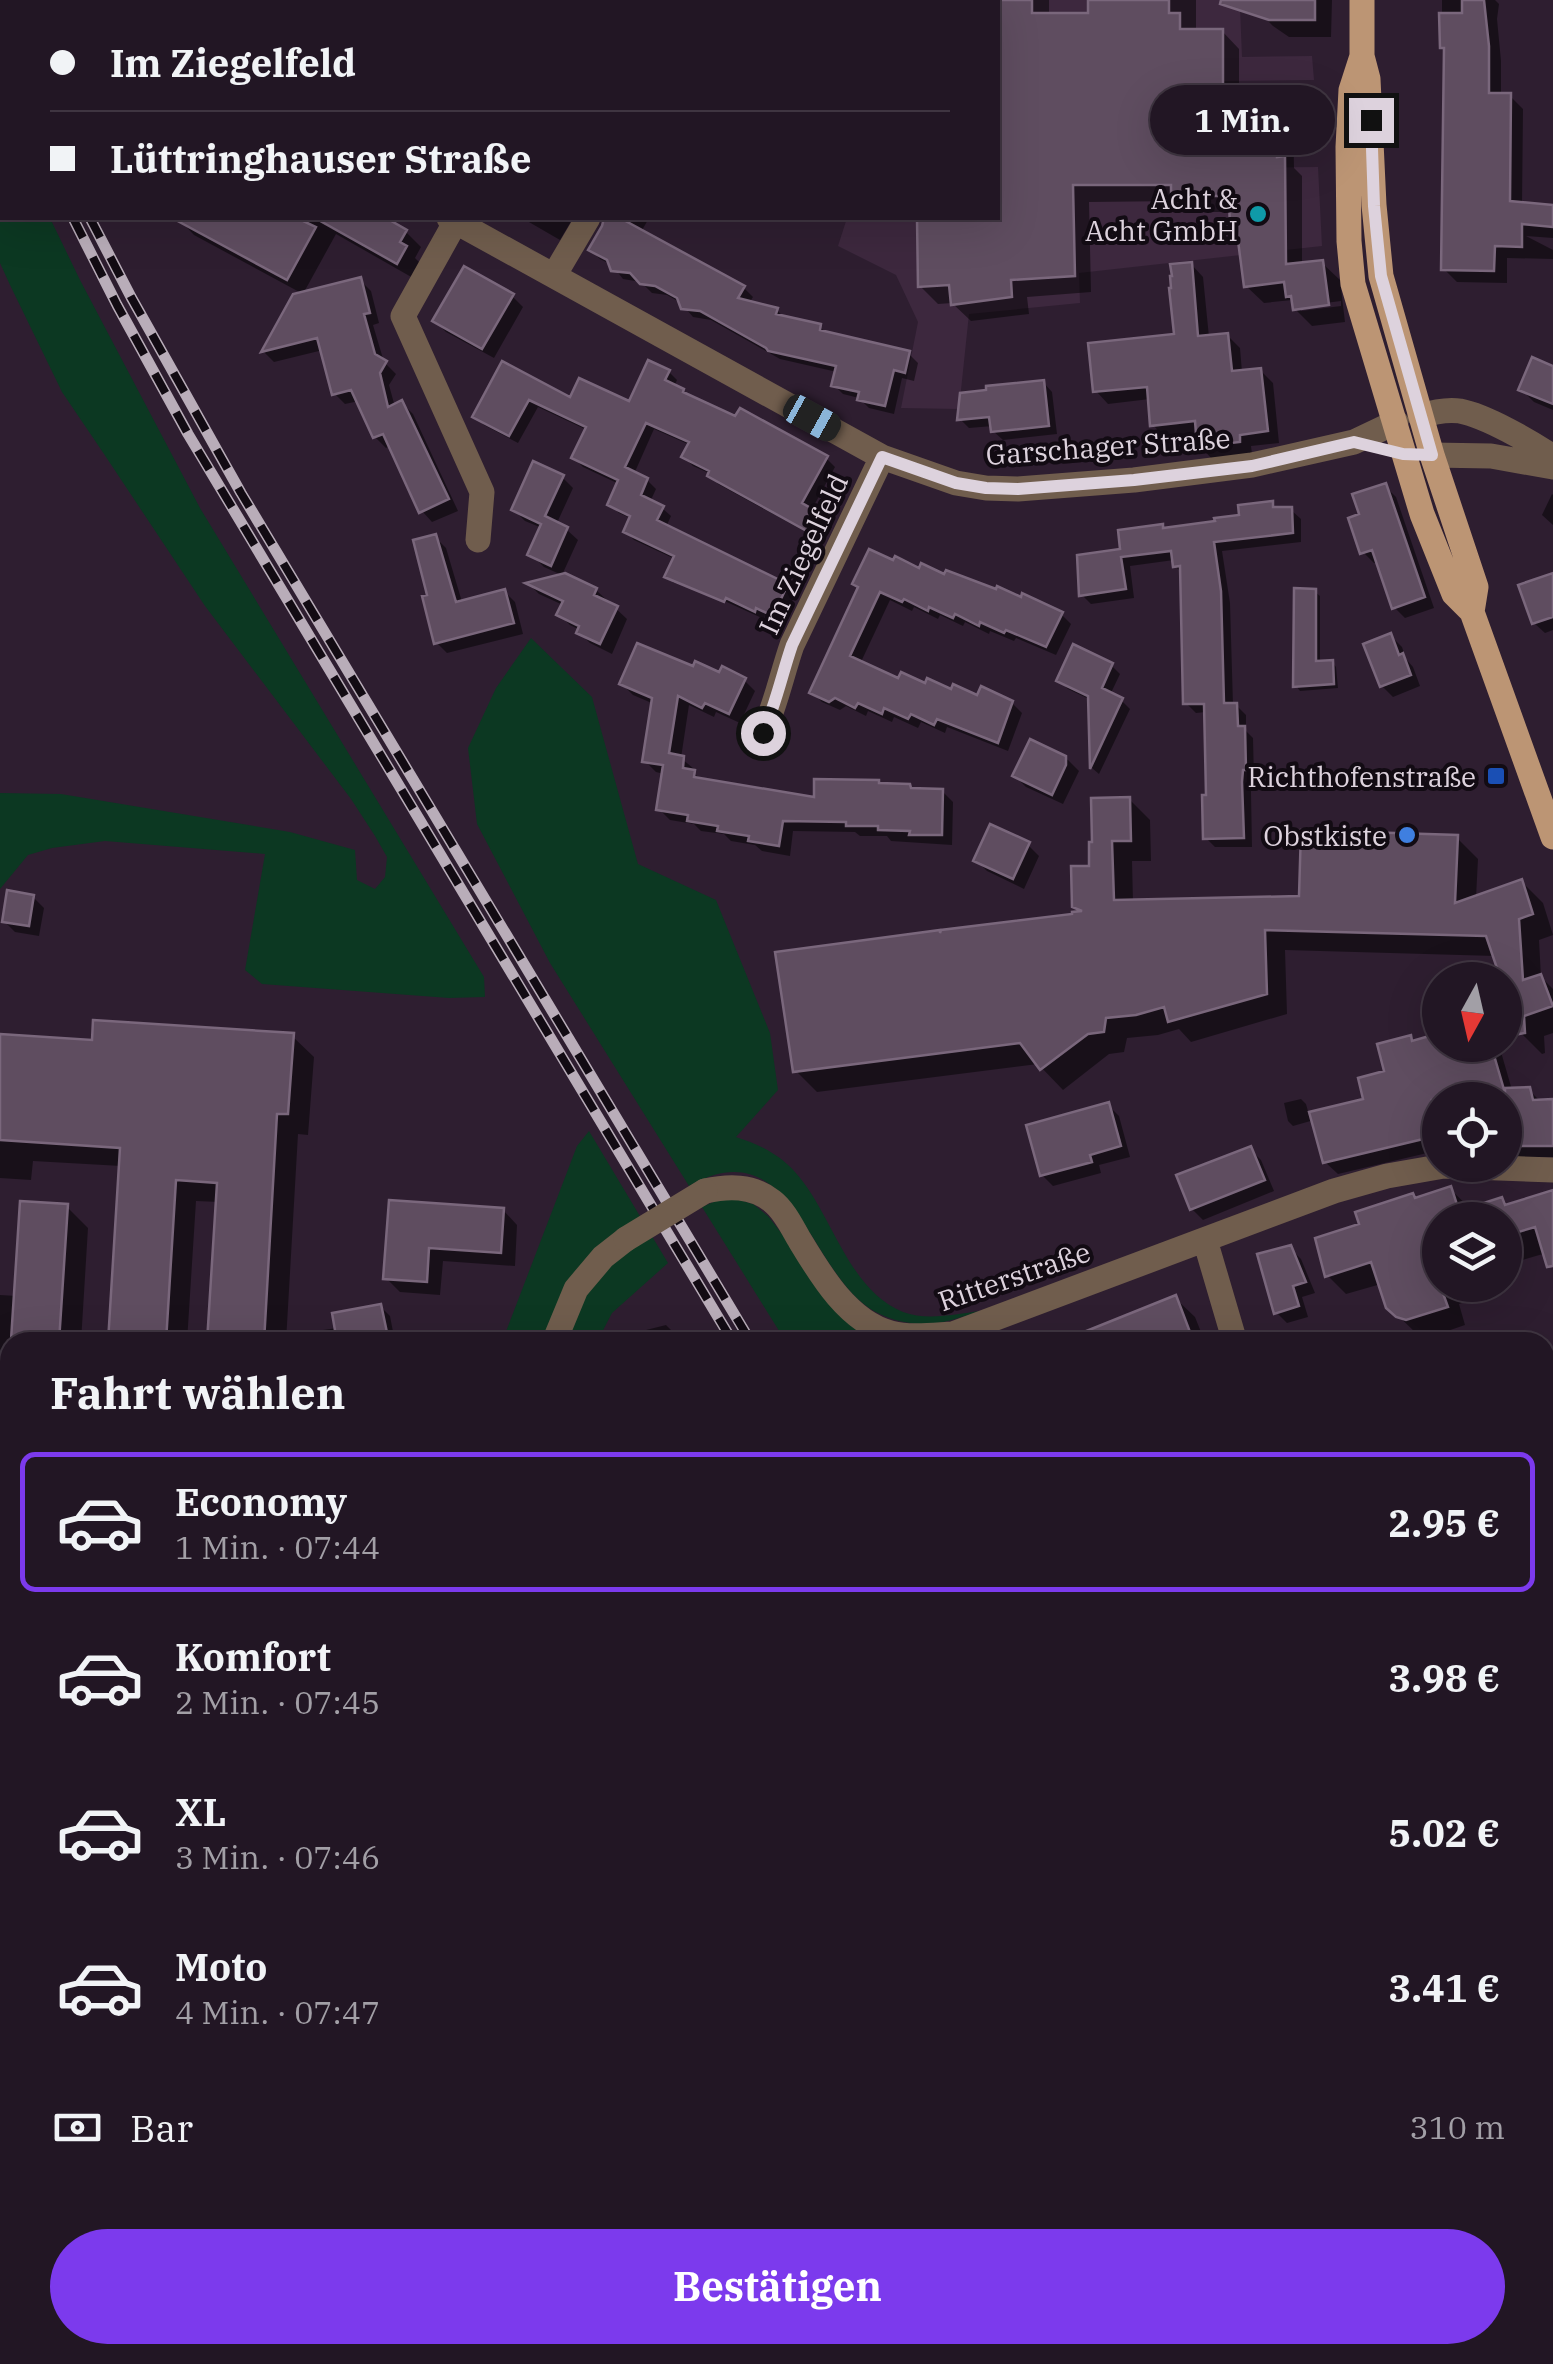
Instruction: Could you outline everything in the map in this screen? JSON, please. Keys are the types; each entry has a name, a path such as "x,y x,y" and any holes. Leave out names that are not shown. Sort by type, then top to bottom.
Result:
{"main road":[{"path":"1362,0 1362,56 1351,90 1348,147 1348,241 1353,284 1408,419 1432,455 1476,586 1472,612"},
{"path":"1408,419 1403,454 1422,514 1454,594 1472,612 1553,837"},
{"path":"1403,454 1432,455"}],"street":[{"name":"Garschager Straße","path":"451,220 403,316 482,492 478,540"},
{"name":"Garschager Straße","path":"454,220 882,457 956,483 1018,489 1252,466 1354,442 1408,419"},
{"path":"555,274 587,220"},
{"path":"1408,419 1458,410 1526,439 1553,457"},
{"name":"Garschager Straße","path":"1354,442 1403,454"},
{"path":"1432,455 1491,456 1553,466"},
{"name":"Im Ziegelfeld","path":"763,733 776,704 792,645 882,457"},
{"name":"Ritterstraße","path":"958,1332 1334,1191 1387,1176 1444,1166 1553,1170"},
{"name":"Ritterstraße","path":"558,1332 576,1290 603,1258 626,1239 705,1192 722,1188 754,1190 774,1202 839,1298 866,1321 888,1332"},
{"path":"1205,1240 1232,1332"}],"shaded area":[{"path":"1000,0 1221,0 1221,5 1240,7 1242,57 1312,56 1314,80 1223,81 1224,168 1318,167 1322,246 1079,273 1080,303 969,314 959,409 901,408 918,322 896,275 838,246 846,220 1000,220"}],"green space":[{"path":"0,220 51,220 200,508 484,977 485,997 449,998 262,984 245,970 265,854 105,841 52,848 28,855 0,889 0,793 61,794 290,832 355,850 357,880 375,889 385,877 387,857 351,799 205,606 62,392 0,263"},
{"path":"531,638 592,697 638,864 716,900 770,1033 778,1090 736,1137 768,1150 795,1172 854,1269 884,1301 903,1312 922,1316 980,1311 928,1324 881,1315 848,1288 774,1188 751,1175 723,1173 689,1186 550,963 477,824 468,748 496,688"},
{"path":"589,1131 668,1263 612,1313 602,1332 506,1332 577,1146"},
{"path":"736,1199 753,1204 884,1332 780,1332 702,1207 718,1200"}],"building":[{"path":"1000,0 1032,0 1032,13 1088,13 1088,0 1169,0 1169,13 1180,13 1180,29 1223,29 1223,95 1277,95 1277,157 1285,156 1286,264 1323,260 1329,305 1293,310 1284,282 1244,287 1237,233 1230,233 1229,196 1171,196 1171,185 1073,185 1075,276 1011,280 1012,297 951,305 949,285 918,287 917,220 1000,220"},
{"path":"1221,0 1315,0 1315,20 1269,20 1220,4"},
{"path":"1462,0 1484,0 1489,93 1511,93 1510,201 1553,205 1553,227 1522,224 1522,247 1495,246 1494,271 1441,270 1444,48 1440,48 1439,13 1462,13"},
{"path":"176,220 301,220 316,227 287,280"},
{"path":"319,220 390,220 407,230 400,242 407,246 397,264"},
{"path":"604,220 624,220 745,286 738,298 778,308 776,314 821,324 820,330 910,351 905,373 894,370 885,406 857,400 859,392 831,386 836,366 768,351 700,311 681,309 677,298 655,286 640,284 630,273 611,271 607,260 588,250"},
{"path":"1192,262 1198,336 1228,333 1232,371 1261,368 1268,431 1240,435 1240,442 1197,447 1195,421 1150,426 1147,387 1093,392 1088,343 1174,334 1170,264"},
{"path":"464,266 514,294 482,349 432,321"},
{"path":"361,277 370,313 364,314 375,354 387,361 380,373 388,407 402,400 449,499 419,513 383,434 373,438 351,390 332,395 317,338 261,352 293,294"},
{"path":"1532,357 1553,366 1553,404 1518,390"},
{"path":"648,360 670,370 665,380 684,389 683,392 735,416 740,408 828,456 802,503 825,516 814,535 707,476 709,471 681,457 689,442 646,423 625,467 648,478 641,495 664,506 657,520 788,584 773,616 726,598 724,602 664,577 674,556 623,532 630,516 607,505 618,480 571,458 586,427 529,400 509,436 472,417 502,361 570,397 579,378 629,401"},
{"path":"1044,380 1049,426 991,432 989,417 957,420 960,393"},
{"path":"533,461 564,475 545,516 568,527 551,566 527,555 541,524 511,510"},
{"path":"1386,483 1425,597 1392,609 1372,550 1360,554 1348,518 1359,514 1352,494"},
{"path":"1273,501 1273,507 1292,507 1293,533 1214,542 1221,591 1224,703 1237,703 1238,726 1245,726 1244,838 1203,839 1204,704 1183,704 1180,566 1173,567 1171,551 1121,557 1126,589 1079,596 1077,555 1120,549 1118,530 1215,521 1214,518 1239,515 1238,505"},
{"path":"436,534 456,602 505,589 514,623 434,644 413,540"},
{"path":"869,549 919,568 921,563 944,574 946,570 1021,597 1022,593 1063,612 1046,647 1006,630 1004,633 980,622 979,626 929,607 928,611 880,592 850,656 898,678 901,672 951,689 953,684 977,695 981,686 1013,701 998,743 937,719 934,725 911,714 908,719 884,708 882,714 858,703 855,708 835,698 829,702 809,693 858,587 852,584"},
{"path":"565,573 597,588 594,595 618,606 600,644 576,633 579,626 556,615 563,601 525,583"},
{"path":"1553,573 1553,617 1532,624 1518,585"},
{"path":"1294,588 1316,589 1316,661 1333,660 1334,684 1293,687"},
{"path":"1391,633 1411,675 1380,687 1363,644"},
{"path":"637,643 693,666 695,661 719,672 722,666 746,678 729,714 705,703 702,708 678,696 669,753 684,756 683,768 695,770 694,777 814,797 814,779 879,780 910,784 911,788 943,789 942,835 909,835 910,831 846,826 846,822 783,821 779,846 717,831 718,826 687,821 688,815 656,810 663,765 642,762 652,698 619,684"},
{"path":"1073,644 1113,663 1102,688 1123,698 1090,769 1088,696 1056,681"},
{"path":"1030,739 1066,756 1066,765 1052,795 1012,776"},
{"path":"1130,797 1131,841 1112,841 1114,900 1299,896 1301,830 1458,835 1455,903 1522,879 1533,914 1519,919 1522,962 1495,962 1486,936 1265,930 1267,994 1168,1022 1164,1007 1106,1018 1104,1032 1088,1034 1040,1070 1020,1043 793,1072 775,952 940,933 1082,911 1072,907 1071,866 1089,866 1091,798"},
{"path":"990,824 1030,842 1013,879 973,861"},
{"path":"7,890 34,895 29,926 2,922"},
{"path":"1522,965 1523,980 1541,974 1553,1006 1524,1016 1522,1034"},
{"path":"93,1020 294,1033 288,1114 277,1114 265,1332 208,1332 217,1183 176,1180 167,1332 109,1332 120,1148 0,1140 0,1034 92,1040"},
{"path":"1411,1035 1412,1041 1422,1038 1422,1062 1496,1062 1502,1082 1422,1082 1422,1139 1323,1163 1309,1112 1363,1099 1358,1078 1384,1071 1377,1044"},
{"path":"1522,1087 1530,1087 1533,1100 1553,1099 1553,1146 1522,1146"},
{"path":"1109,1102 1121,1146 1090,1155 1092,1162 1040,1176 1026,1125"},
{"path":"1251,1146 1265,1180 1190,1210 1176,1175"},
{"path":"1451,1186 1456,1202 1422,1202 1422,1302 1446,1302 1448,1307 1406,1320 1386,1308 1371,1262 1325,1277 1315,1238 1359,1224 1355,1212 1413,1193 1415,1198"},
{"path":"1553,1190 1553,1266 1547,1267 1535,1227 1522,1231 1522,1202 1515,1202"},
{"path":"389,1200 504,1208 501,1253 429,1248 427,1282 383,1279"},
{"path":"20,1201 68,1204 60,1332 12,1332"},
{"path":"1291,1245 1306,1282 1293,1286 1299,1306 1274,1314 1257,1254"},
{"path":"1176,1295 1190,1332 1084,1332"},
{"path":"381,1304 387,1332 335,1332 332,1313"}],"railway":[{"path":"74,220 188,434 727,1332"},
{"path":"91,220 241,493 745,1332"}],"place":[{"name":"Acht & Acht GmbH","path":"1258,214"},
{"name":"Richthofenstraße","path":"1496,776"},
{"name":"Obstkiste","path":"1407,835"}],"route":[{"path":"763,733 776,704 792,645 882,457 956,483 1018,489 1252,466 1354,442 1403,454 1432,455 1381,276 1371,120"}]}
